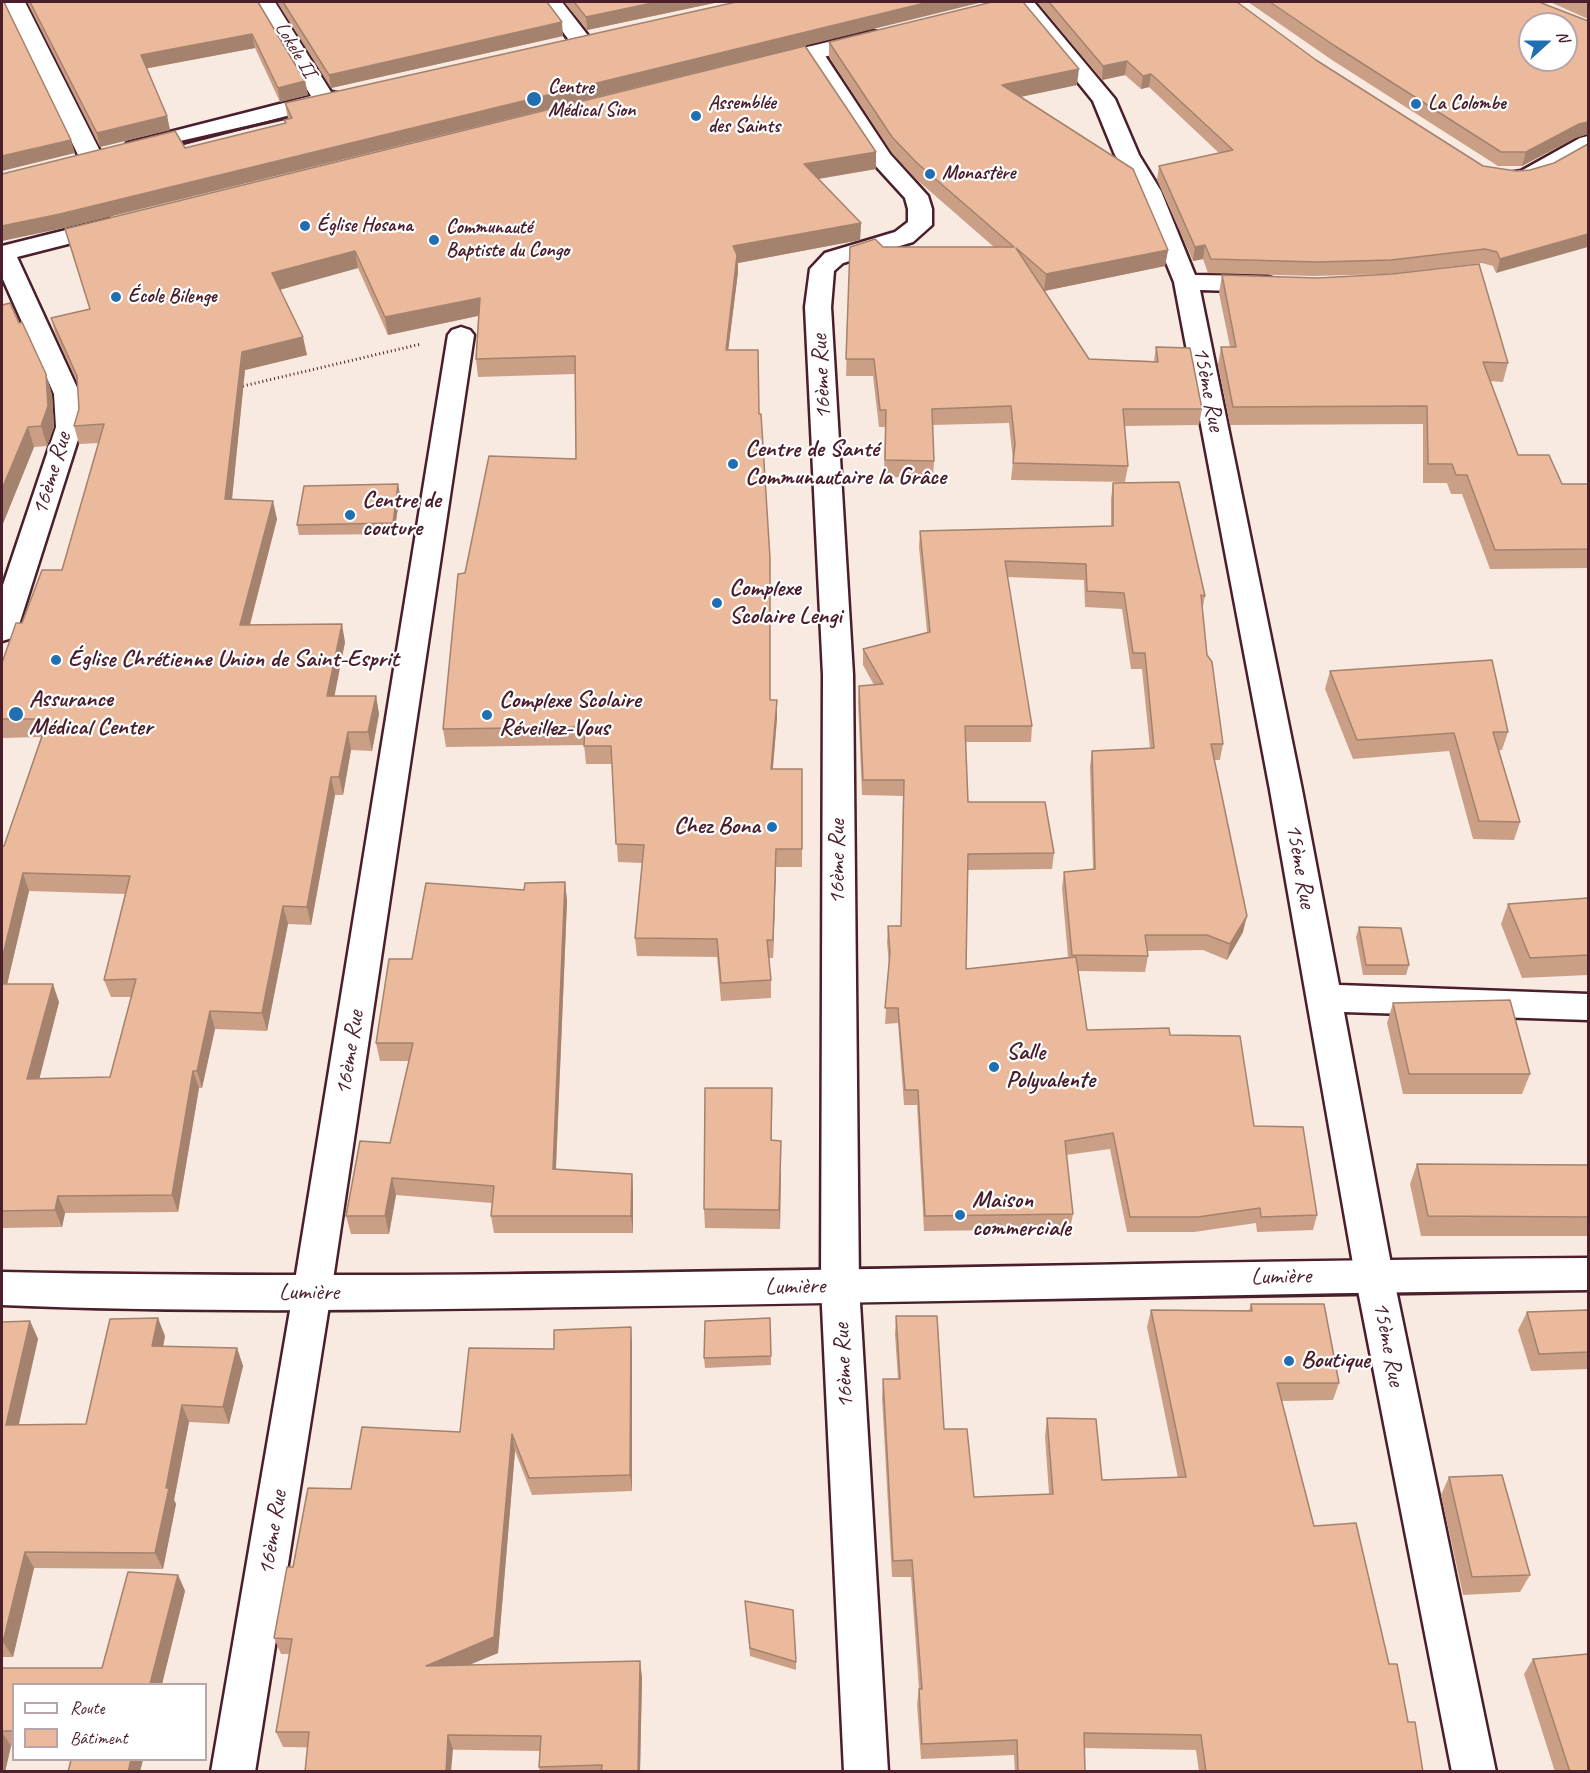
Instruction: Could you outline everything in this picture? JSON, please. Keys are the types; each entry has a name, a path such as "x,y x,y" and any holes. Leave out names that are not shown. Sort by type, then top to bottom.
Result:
{"street":[{"path":"14,2 92,159"},
{"name":"Lokele II","path":"266,2 324,99"},
{"path":"551,2 582,42"},
{"name":"15ème Rue","path":"1014,2 1104,99 1127,155 1149,190 1186,282 1324,998 1374,1275 1474,1772"},
{"path":"742,70 891,33"},
{"path":"560,46 605,36"},
{"name":"16ème Rue","path":"812,53 881,158 916,196 920,209 920,225 904,237 834,258 822,269 818,307 838,675 840,1286 866,1772"},
{"path":"69,164 346,94"},
{"path":"1489,173 1504,179 1526,178 1588,143"},
{"path":"2,253 130,221"},
{"name":"16ème Rue","path":"2,253 67,394 69,427 2,631"},
{"path":"1186,282 1290,285"},
{"name":"16ème Rue","path":"233,1772 312,1293 461,335"},
{"path":"1324,998 1588,1007"},
{"name":"Lumière","path":"2,1289 312,1293 840,1286 1374,1275 1588,1274"}],"path":[{"path":"230,389 461,335"}],"building":[{"path":"2,2 4,2 71,140 2,156"},
{"path":"30,2 258,2 305,81 278,88 252,34 141,55 167,116 97,133"},
{"path":"283,2 547,2 562,22 329,75"},
{"path":"574,2 657,2 586,17"},
{"path":"736,2 929,2 60,214 2,226 2,174 175,131 185,148 286,123 284,120 292,118 285,103"},
{"path":"992,2 1023,2 1079,69 1002,85 1133,169 1168,250 1046,274 1016,248 1089,359 1158,362 1156,347 1190,348 1202,409 1123,409 1128,466 1013,463 1015,444 1011,406 932,409 934,461 885,460 886,410 880,410 874,359 846,359 850,247 875,239 883,247 1014,247 917,163 892,137 829,42"},
{"path":"1049,2 1237,2 1316,60 1483,166 1516,171 1530,170 1554,163 1588,144 1588,234 1500,259 1497,252 1485,249 1391,260 1317,262 1211,259 1205,245 1195,247 1159,166 1233,150 1151,74 1143,76 1127,61 1103,66"},
{"path":"1270,2 1539,2 1565,12 1518,12 1518,72 1578,72 1578,17 1588,21 1588,122 1579,124 1526,152 1501,152"},
{"path":"805,46 876,152 804,164 861,223 733,246 737,255 726,350 758,350 759,414 761,414 770,558 770,700 777,700 771,769 802,769 802,849 776,849 773,940 767,940 771,980 721,983 717,939 635,938 644,845 616,844 611,746 584,746 585,727 443,729 458,574 465,573 489,456 576,459 575,356 476,359 480,298 385,317 355,251 272,273 303,337 242,352 225,499 273,501 240,625 342,624 327,696 376,696 368,732 348,732 339,777 331,777 307,907 283,906 262,1013 210,1011 197,1071 193,1071 172,1195 58,1196 55,1210 2,1211 2,984 53,984 27,1079 110,1077 136,979 104,980 130,876 23,873 2,959 2,846 4,846 48,719 2,719 2,663 16,623 22,623 42,570 62,570 104,424 74,426 79,409 77,376 51,318 90,309 65,229"},
{"path":"1479,264 1508,363 1483,362 1518,455 1549,455 1562,484 1588,484 1588,549 1495,550 1467,475 1456,475 1452,464 1428,464 1427,406 1233,407 1221,347 1236,347 1222,275 1318,278 1392,274"},
{"path":"10,303 19,323 22,322 46,374 48,406 41,426 28,427 2,489 2,305"},
{"path":"1179,482 1205,596 1201,595 1207,655 1212,662 1223,744 1211,744 1247,916 1230,944 1207,935 1145,935 1148,956 1072,955 1064,872 1095,869 1092,751 1154,748 1145,653 1133,653 1124,593 1087,591 1086,564 1005,561 1032,726 965,726 968,802 1045,802 1054,853 968,854 966,969 1076,957 1087,1030 1169,1028 1170,1035 1240,1036 1254,1126 1303,1127 1317,1215 1261,1217 1260,1208 1198,1217 1130,1217 1113,1133 1065,1141 1073,1214 925,1216 918,1090 905,1090 898,1008 885,1008 890,953 888,926 901,926 904,780 863,780 859,686 883,684 863,649 930,632 920,531 1113,526 1113,483"},
{"name":"Centre de couture","path":"398,484 393,523 297,525 304,486"},
{"path":"1492,660 1508,732 1493,732 1520,822 1479,821 1454,733 1357,740 1330,671"},
{"path":"565,882 553,1169 632,1174 631,1216 491,1216 494,1186 392,1178 385,1216 346,1216 360,1141 390,1143 413,1043 376,1043 389,959 412,959 426,883 524,890 525,883"},
{"path":"1588,898 1588,955 1530,958 1508,904"},
{"path":"1359,927 1401,928 1409,965 1366,965"},
{"path":"1510,1000 1530,1074 1409,1074 1393,1003"},
{"path":"705,1088 772,1088 771,1140 781,1141 779,1210 704,1209"},
{"path":"1417,1164 1588,1165 1588,1217 1428,1216"},
{"path":"1251,1304 1324,1304 1339,1383 1277,1383 1314,1526 1356,1523 1389,1664 1397,1664 1408,1722 1415,1722 1423,1772 1206,1772 1201,1735 1084,1733 1085,1772 1018,1772 1017,1740 922,1744 919,1689 922,1689 912,1560 893,1561 883,1379 900,1379 896,1316 937,1316 944,1429 967,1429 974,1497 1053,1494 1047,1418 1096,1419 1102,1480 1186,1477 1151,1310 1252,1311"},
{"path":"1588,1310 1588,1352 1539,1354 1527,1312"},
{"path":"158,1318 152,1346 237,1348 223,1407 182,1405 166,1488 169,1488 155,1553 25,1552 2,1642 2,1322 30,1321 6,1425 86,1424 110,1319"},
{"path":"770,1318 771,1356 704,1358 705,1321"},
{"path":"631,1327 630,1475 529,1478 512,1434 494,1637 426,1666 640,1661 638,1772 601,1772 602,1765 539,1767 541,1736 448,1735 446,1772 305,1772 309,1732 276,1732 292,1639 274,1638 287,1567 293,1567 308,1488 351,1489 362,1427 460,1432 469,1348 554,1349 554,1330"},
{"path":"1502,1475 1530,1575 1472,1577 1449,1477"},
{"path":"128,1572 178,1575 150,1683 12,1683 12,1731 2,1731 2,1668 102,1668"},
{"path":"745,1601 793,1610 796,1662 750,1648"},
{"path":"1588,1654 1588,1772 1570,1772 1533,1659"},
{"path":"71,1761 131,1761 128,1772 68,1772"}],"railway":[{"path":"165,146 305,114"}],"place":[{"name":"Centre Médical Sion","path":"534,99"},
{"name":"La Colombe","path":"1416,104"},
{"name":"Assemblée des Saints","path":"696,116"},
{"name":"Monastère","path":"930,174"},
{"name":"Église Hosana","path":"305,226"},
{"name":"Communauté Baptiste du Congo","path":"434,240"},
{"name":"École Bilenge","path":"116,297"},
{"name":"Centre de Santé Communautaire la Grâce","path":"733,464"},
{"name":"Centre de couture","path":"350,515"},
{"name":"Complexe Scolaire Lengi","path":"717,603"},
{"name":"Église Chrétienne Union de Saint-Esprit","path":"56,660"},
{"name":"Assurance Médical Center","path":"16,714"},
{"name":"Complexe Scolaire Réveillez-Vous","path":"487,715"},
{"name":"Chez Bona","path":"772,827"},
{"name":"Salle Polyvalente","path":"994,1067"},
{"name":"Maison commerciale","path":"960,1215"},
{"name":"Boutique","path":"1289,1361"}]}
